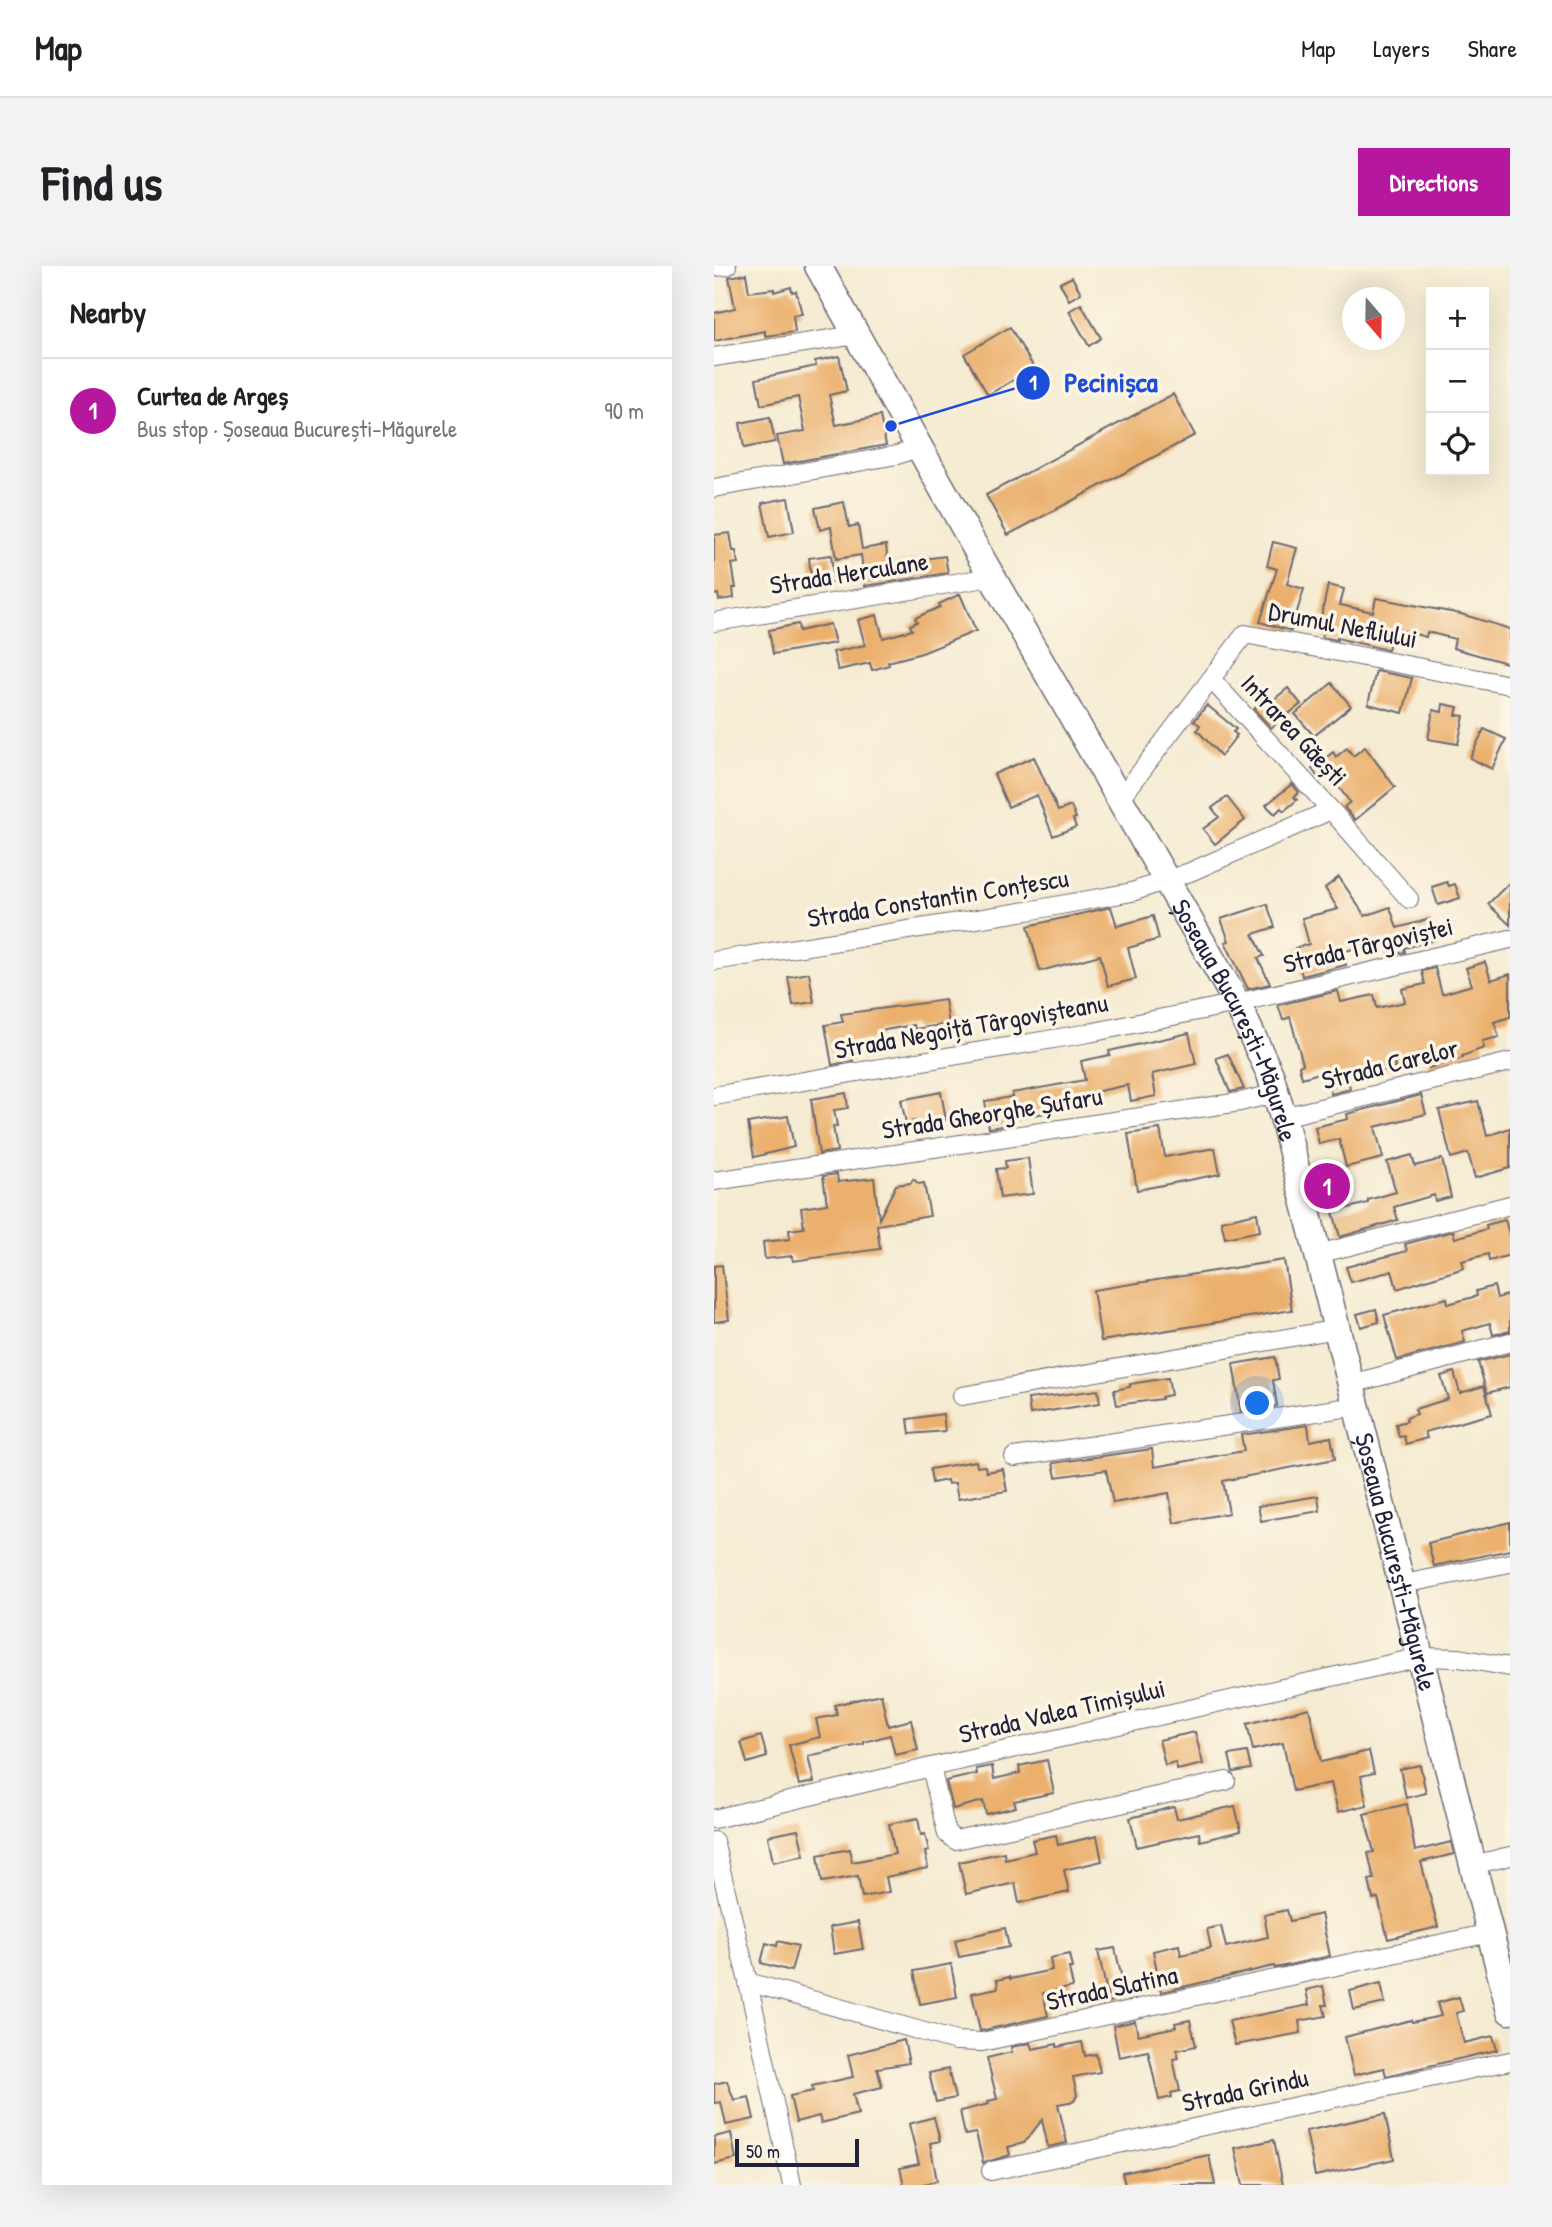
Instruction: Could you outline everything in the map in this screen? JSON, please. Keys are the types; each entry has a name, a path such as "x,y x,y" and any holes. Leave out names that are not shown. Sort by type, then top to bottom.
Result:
{"main road":[{"name":"Șoseaua București-Măgurele","path":"818,266 992,577 1168,880 1261,1051 1280,1105 1510,2011"}],"street":[{"path":"714,267 727,266"},
{"path":"714,358 856,335"},
{"path":"714,488 897,455 919,447"},
{"name":"Strada Herculane","path":"714,622 992,577"},
{"name":"Drumul Nefliului","path":"1121,798 1242,636 1250,634 1510,685"},
{"name":"Intrarea Găești","path":"1168,880 1331,810 1210,678"},
{"path":"1331,810 1409,899"},
{"name":"Strada Constantin Conțescu","path":"714,961 1033,910 1132,891 1168,880"},
{"name":"Strada Târgoviștei","path":"1237,1003 1510,939"},
{"name":"Strada Negoiță Târgovișteanu","path":"714,1096 1008,1048 1237,1003"},
{"name":"Strada Carelor","path":"1280,1105 1510,1062"},
{"name":"Strada Gheorghe Șufaru","path":"714,1181 1240,1101 1280,1105"},
{"path":"1318,1254 1510,1205"},
{"path":"962,1396 1337,1329"},
{"path":"1014,1457 1354,1395 1510,1342"},
{"path":"1403,1584 1510,1563"},
{"name":"Strada Valea Timișului","path":"714,1819 931,1767 1422,1657 1459,1658 1510,1667"},
{"path":"931,1767 947,1834 954,1840 1226,1781"},
{"path":"714,1841 792,2185"},
{"path":"1473,1865 1510,1856"},
{"name":"Strada Slatina","path":"748,1982 956,2041 982,2042 1490,1933"},
{"name":"Strada Grindu","path":"1001,2175 1510,2061"}],"building":[{"path":"746,274 749,292 774,289 774,292 791,287 792,292 796,291 802,314 793,315 795,332 765,336 765,331 714,341 714,313 735,308 729,277"},
{"path":"1072,277 1081,293 1069,300 1060,283"},
{"path":"1081,304 1101,338 1089,346 1069,311"},
{"path":"1010,327 1034,368 988,395 964,354"},
{"path":"839,356 847,391 829,395 836,425 880,416 886,445 783,464 777,436 805,431 798,397 761,405 756,379 816,366 815,361"},
{"path":"1173,394 1195,435 1008,535 986,495"},
{"path":"770,417 775,442 744,448 740,423"},
{"path":"788,498 794,532 769,537 762,503"},
{"path":"844,502 849,527 858,525 862,549 886,545 888,564 945,556 948,573 865,586 861,555 836,559 831,527 820,530 815,508"},
{"path":"730,533 738,563 732,564 736,588 733,588 734,598 719,600 718,594 714,595 714,535"},
{"path":"1273,542 1297,548 1287,584 1304,589 1291,631 1260,622 1277,569 1267,566"},
{"path":"831,555 834,582 812,585 809,558"},
{"path":"1328,585 1344,589 1340,605 1373,612 1376,598 1461,614 1510,629 1510,664 1453,648 1455,639 1427,632 1426,637 1393,628 1388,650 1322,637 1327,618 1321,617"},
{"path":"960,594 976,631 872,670 870,663 838,670 833,652 865,645 858,620 877,615 883,638 912,630 910,625 917,622 915,618"},
{"path":"798,624 799,631 830,624 835,643 773,654 769,630"},
{"path":"1376,671 1412,678 1403,713 1368,704"},
{"path":"1332,683 1351,706 1314,736 1295,714"},
{"path":"1288,688 1301,704 1271,728 1254,709 1264,701 1267,705"},
{"path":"1443,704 1458,707 1456,715 1464,716 1458,744 1428,739 1433,710 1442,712"},
{"path":"1207,705 1236,729 1233,732 1237,735 1221,756 1197,730 1200,725 1194,721"},
{"path":"1484,729 1506,739 1492,769 1470,758"},
{"path":"1365,747 1395,787 1355,820 1344,807 1350,802 1329,775 1321,781 1312,769 1333,752 1336,757 1347,748 1353,756"},
{"path":"1034,757 1058,811 1071,806 1076,827 1053,836 1037,795 1008,807 994,774"},
{"path":"1292,784 1299,792 1294,797 1297,800 1284,811 1281,808 1275,814 1266,805"},
{"path":"1227,797 1245,820 1215,844 1203,829 1219,817 1212,808"},
{"path":"1339,877 1365,916 1390,907 1397,928 1430,919 1435,940 1404,948 1405,952 1390,955 1384,939 1343,952 1346,965 1302,976 1295,948 1309,944 1302,918 1338,909 1325,888"},
{"path":"1447,882 1449,886 1455,884 1460,898 1438,905 1432,887"},
{"path":"1510,882 1510,925 1488,904"},
{"path":"1267,904 1275,927 1253,934 1264,956 1258,958 1270,984 1248,989 1225,942 1229,941 1221,919"},
{"path":"1111,907 1117,926 1153,916 1159,939 1128,948 1136,979 1108,986 1100,955 1040,971 1028,926"},
{"path":"1485,962 1491,980 1510,974 1510,1017 1494,1022 1499,1037 1482,1041 1484,1048 1462,1056 1463,1058 1429,1068 1425,1054 1394,1062 1395,1068 1348,1080 1350,1089 1331,1094 1326,1071 1302,1078 1299,1066 1303,1064 1290,1017 1283,1020 1278,1005 1338,991 1341,1002 1374,995 1377,1008 1405,1002 1402,989 1425,984 1422,971 1435,968 1442,994 1472,985 1466,968"},
{"path":"809,973 814,1002 793,1005 788,977"},
{"path":"945,1000 949,1024 915,1029 914,1025 879,1031 881,1038 851,1043 853,1061 832,1065 825,1025 843,1022 841,1014"},
{"path":"1189,1033 1196,1064 1152,1074 1156,1096 1131,1101 1128,1085 1066,1098 1067,1109 1011,1119 1008,1120 1009,1125 989,1128 985,1101 1012,1097 1012,1093 1085,1080 1081,1061 1110,1055 1109,1051"},
{"path":"1228,1054 1244,1089 1230,1092 1216,1058"},
{"path":"941,1092 946,1120 936,1122 938,1130 917,1133 915,1121 906,1123 901,1100"},
{"path":"846,1093 848,1108 834,1110 837,1126 833,1126 837,1151 819,1154 811,1099"},
{"path":"1421,1095 1426,1114 1375,1127 1383,1158 1346,1167 1339,1139 1319,1144 1315,1127 1348,1119 1347,1114"},
{"path":"1478,1101 1487,1136 1510,1128 1510,1168 1475,1178 1468,1153 1451,1158 1439,1110"},
{"path":"788,1116 794,1147 754,1157 748,1123"},
{"path":"1160,1129 1165,1157 1215,1148 1220,1174 1137,1190 1128,1134"},
{"path":"1412,1155 1415,1166 1442,1159 1451,1197 1435,1201 1434,1195 1394,1207 1398,1220 1340,1237 1333,1212 1396,1192 1387,1162"},
{"path":"1028,1158 1033,1194 1000,1198 996,1169 1006,1168 1005,1161"},
{"path":"837,1174 838,1182 874,1178 879,1219 896,1185 911,1183 913,1179 919,1184 924,1183 930,1216 877,1225 880,1249 793,1261 792,1256 765,1259 763,1242 790,1239 789,1230 804,1228 801,1208 827,1204 823,1176"},
{"path":"1257,1213 1260,1231 1225,1238 1221,1221"},
{"path":"1505,1220 1510,1237 1510,1255 1489,1261 1488,1254 1462,1261 1464,1268 1397,1289 1392,1271 1351,1282 1346,1267 1407,1251 1405,1244 1453,1231 1455,1238 1487,1229 1486,1225"},
{"path":"1284,1260 1292,1310 1101,1341 1093,1290"},
{"path":"722,1265 729,1320 714,1322 714,1266"},
{"path":"1494,1286 1497,1298 1510,1294 1510,1331 1493,1335 1490,1323 1462,1331 1465,1342 1397,1360 1384,1315 1447,1298 1448,1304 1477,1296 1476,1291"},
{"path":"1376,1309 1379,1322 1361,1327 1357,1314"},
{"path":"1510,1354 1510,1387 1487,1393 1478,1362"},
{"path":"1275,1357 1279,1379 1273,1380 1277,1406 1241,1412 1233,1364"},
{"path":"1454,1372 1460,1393 1484,1386 1492,1414 1425,1432 1427,1438 1406,1444 1404,1436 1399,1437 1396,1424 1417,1414 1415,1409 1448,1399 1441,1376"},
{"path":"1168,1378 1171,1395 1161,1397 1162,1399 1117,1405 1114,1390 1130,1387 1130,1384"},
{"path":"1098,1390 1100,1403 1030,1414 1028,1399"},
{"path":"943,1414 945,1431 910,1434 908,1419"},
{"path":"1308,1425 1310,1441 1331,1437 1335,1459 1223,1481 1229,1513 1174,1523 1169,1493 1113,1503 1106,1470 1056,1477 1053,1463 1152,1449 1154,1467 1244,1451 1241,1435"},
{"path":"976,1461 977,1467 985,1466 986,1472 1003,1469 1007,1491 958,1499 955,1483 948,1484 947,1480 932,1483 930,1469"},
{"path":"1318,1496 1320,1511 1261,1521 1258,1506"},
{"path":"1510,1522 1510,1550 1434,1566 1428,1543"},
{"path":"881,1694 888,1726 911,1720 918,1750 895,1755 890,1735 864,1744 808,1756 814,1782 799,1785 789,1745 820,1737 816,1719 837,1715 835,1705"},
{"path":"1309,1708 1321,1762 1369,1751 1374,1773 1361,1776 1367,1805 1338,1812 1331,1783 1293,1791 1283,1743 1253,1750 1247,1724"},
{"path":"1195,1732 1203,1764 1177,1770 1175,1762 1165,1765 1159,1740"},
{"path":"761,1736 767,1757 747,1763 741,1742"},
{"path":"1247,1752 1251,1769 1233,1772 1229,1755"},
{"path":"1047,1760 1054,1793 1014,1801 1016,1807 986,1814 983,1801 953,1809 946,1781 977,1774 976,1769 992,1766 994,1779 1020,1773 1019,1766"},
{"path":"1420,1765 1426,1793 1406,1798 1400,1769"},
{"path":"1407,1804 1415,1851 1451,1842 1454,1854 1421,1862 1438,1927 1388,1939 1378,1898 1373,1899 1369,1880 1374,1879 1368,1853 1374,1852 1364,1814"},
{"path":"1235,1806 1241,1831 1200,1841 1199,1833 1137,1847 1130,1818 1174,1807 1177,1819"},
{"path":"918,1818 921,1835 925,1834 929,1851 925,1852 928,1868 886,1877 889,1892 862,1897 858,1876 822,1882 818,1855 850,1849 852,1862 895,1854 889,1824"},
{"path":"798,1830 804,1855 773,1862 768,1836"},
{"path":"1056,1835 1058,1845 1097,1836 1102,1861 1064,1870 1069,1892 1019,1903 1015,1883 966,1894 959,1862 1004,1852 1005,1859 1035,1852 1032,1840"},
{"path":"1287,1910 1290,1921 1321,1914 1330,1956 1161,1992 1153,1951 1179,1945 1181,1955 1211,1948 1207,1929 1221,1926 1226,1947 1268,1937 1264,1915"},
{"path":"858,1922 863,1949 834,1954 830,1927"},
{"path":"1005,1928 1009,1947 959,1957 955,1940"},
{"path":"778,1941 798,1946 791,1971 761,1963 766,1943 777,1946"},
{"path":"1115,1948 1123,1983 1119,1983 1122,1999 1109,2002 1098,1951"},
{"path":"1069,1954 1073,1987 1043,1993 1048,2016 980,2031 972,1993 998,1988 997,1980 1052,1970 1050,1958"},
{"path":"951,1964 957,1997 920,2004 914,1971"},
{"path":"1381,1983 1385,2003 1354,2010 1350,1991"},
{"path":"1323,1986 1326,2016 1299,2021 1301,2033 1235,2045 1229,2021 1309,2005 1306,1990"},
{"path":"1459,1997 1463,2011 1456,2013 1464,2043 1493,2036 1497,2050 1386,2076 1384,2068 1354,2075 1345,2037 1411,2020 1412,2022 1441,2016 1437,2003"},
{"path":"1190,2020 1196,2046 1177,2050 1179,2058 1173,2059 1180,2091 1171,2093 1172,2097 1159,2100 1148,2051 1119,2057 1113,2026 1135,2021 1138,2035 1176,2027 1175,2023"},
{"path":"904,2040 909,2063 877,2068 882,2087 853,2094 858,2114 821,2123 819,2116 796,2122 790,2096 813,2091 812,2086 853,2077 848,2055"},
{"path":"1082,2042 1085,2056 1096,2054 1100,2072 1073,2077 1077,2095 1074,2101 1058,2104 1067,2143 1048,2147 1042,2120 1024,2143 1008,2147 1010,2155 983,2163 976,2133 965,2135 960,2111 989,2104 988,2101 997,2099 987,2058 1012,2052 1011,2047 1030,2043 1032,2049"},
{"path":"948,2069 955,2098 936,2102 929,2073"},
{"path":"727,2081 734,2100 749,2097 754,2119 726,2125 721,2102 714,2103 714,2084"},
{"path":"1385,2114 1394,2159 1315,2176 1306,2131"},
{"path":"934,2117 940,2141 930,2143 937,2181 904,2185 900,2168 919,2164 909,2124"},
{"path":"731,2133 736,2159 714,2164 714,2137"},
{"path":"1274,2140 1283,2185 1243,2185 1235,2148"},
{"path":"1209,2155 1215,2185 1125,2185 1122,2173"}],"place":[{"name":"Pecinișca","path":"891,426"},
{"name":"Curtea de Argeș","path":"1327,1186"}]}
